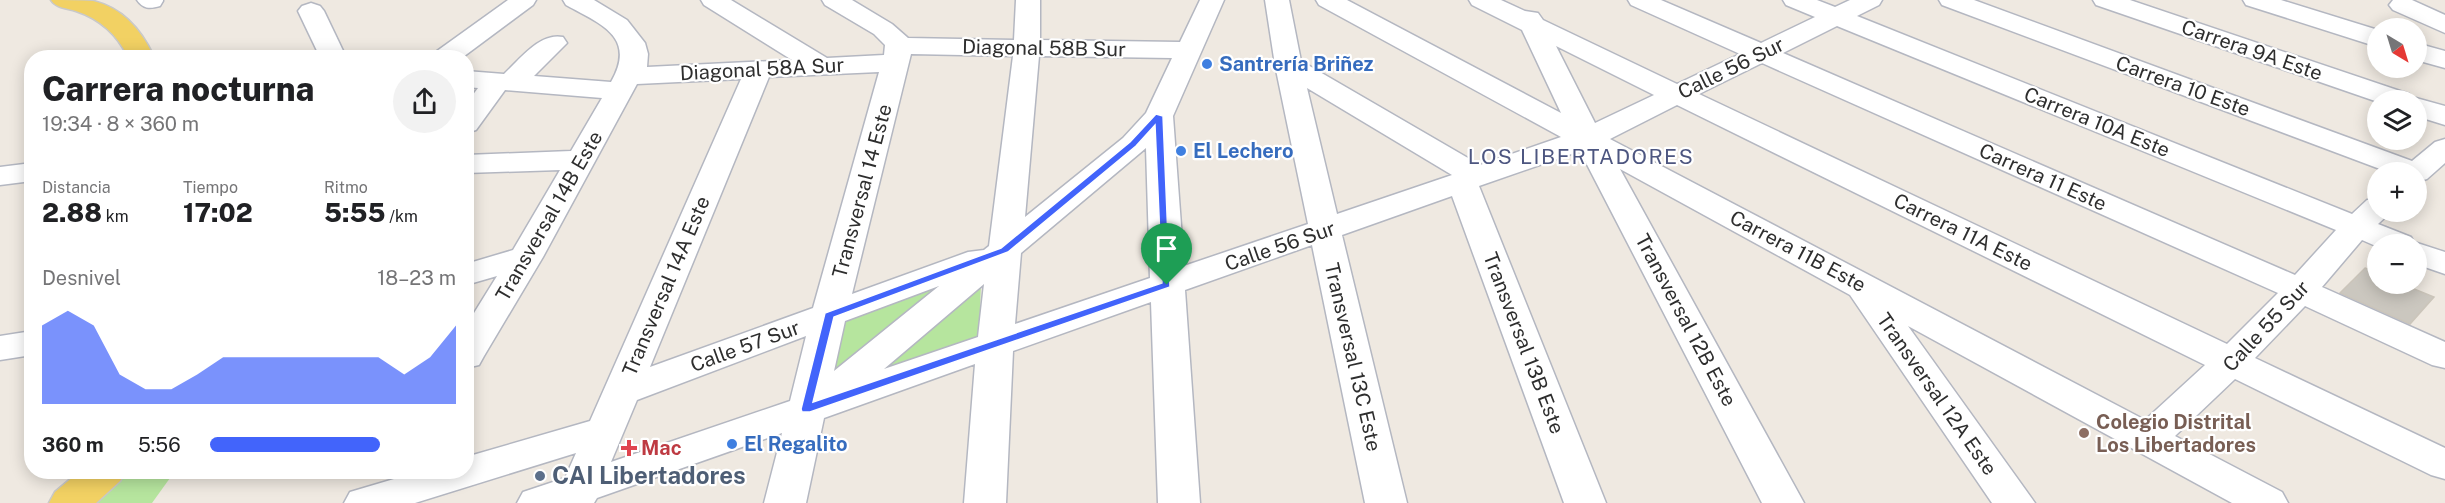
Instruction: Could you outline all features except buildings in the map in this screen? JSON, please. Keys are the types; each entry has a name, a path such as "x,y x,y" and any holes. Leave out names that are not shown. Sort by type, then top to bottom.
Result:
{"main road":[{"path":"63,0 89,6 115,19 130,35 138,50"},
{"path":"70,503 97,479"}],"street":[{"path":"456,50 524,0"},
{"path":"575,0 628,35 635,50 625,83"},
{"path":"713,0 822,67"},
{"path":"834,0 884,29 897,51"},
{"path":"985,503 995,344 1027,48 1028,0"},
{"path":"806,409 862,369 1133,144 1159,116 1212,0"},
{"name":"Transversal 13C Este","path":"1277,0 1288,65 1323,230 1386,503"},
{"name":"Carrera 11B Este","path":"1328,0 2148,439 2259,503"},
{"name":"Carrera 11A Este","path":"1481,0 1526,12 1678,94 2445,465"},
{"name":"Carrera 11 Este","path":"1640,0 2445,356"},
{"name":"Carrera 10A Este","path":"1795,0 2366,217 2387,234"},
{"name":"Calle 56 Sur","path":"538,503 577,496 806,409 1588,138 1870,0"},
{"name":"Carrera 10 Este","path":"1951,0 2386,162"},
{"name":"Carrera 9A Este","path":"2105,0 2370,90"},
{"path":"2256,0 2367,35"},
{"path":"2402,5 2445,25"},
{"path":"311,11 330,50"},
{"name":"Transversal 12B Este","path":"1526,12 1588,138 1783,503"},
{"path":"474,115 505,82 554,43"},
{"name":"Diagonal 58B Sur","path":"897,51 1027,48 1190,50"},
{"name":"Diagonal 58A Sur","path":"474,80 625,83 759,69 822,67 897,51"},
{"name":"Transversal 14 Este","path":"785,503 829,315 897,51"},
{"path":"2427,54 2445,60"},
{"path":"1288,65 1470,180"},
{"name":"Transversal 14A Este","path":"577,496 759,69"},
{"name":"Transversal 14B Este","path":"474,343 526,257 625,83"},
{"path":"2427,110 2445,116"},
{"path":"1159,116 1179,503"},
{"path":"2427,164 2445,148"},
{"path":"1543,154 1607,174"},
{"path":"474,164 581,160"},
{"path":"0,176 24,173"},
{"name":"Carrera 10 Este","path":"2427,177 2445,184"},
{"name":"Transversal 13B Este","path":"1470,180 1585,503"},
{"name":"Calle 55 Sur","path":"2148,439 2232,362 2366,217"},
{"name":"Calle 57 Sur","path":"621,392 1004,250"},
{"path":"474,272 526,257"},
{"path":"2427,257 2445,264"},
{"name":"Transversal 12A Este","path":"1861,284 2014,503"},
{"path":"0,348 24,344"},
{"path":"474,467 605,430"},
{"path":"380,494 433,479"}],"green space":[{"path":"957,276 827,388 844,321"},
{"path":"981,282 979,339 864,382"},
{"path":"117,479 169,479 152,503 93,503"}],"place":[{"name":"Santrería Briñez","path":"1207,64"},
{"name":"El Lechero","path":"1181,151"},
{"name":"Colegio Distrital Los Libertadores","path":"2084,433"},
{"name":"El Regalito","path":"732,444"},
{"name":"Mac","path":"629,448"},
{"name":"CAI Libertadores","path":"540,476"}],"district":[{"name":"LOS LIBERTADORES","path":"1581,157"}],"route":[{"path":"1159,116 1167,285 1052,324 806,409 829,315 1004,250 1133,144 1159,116"}]}
